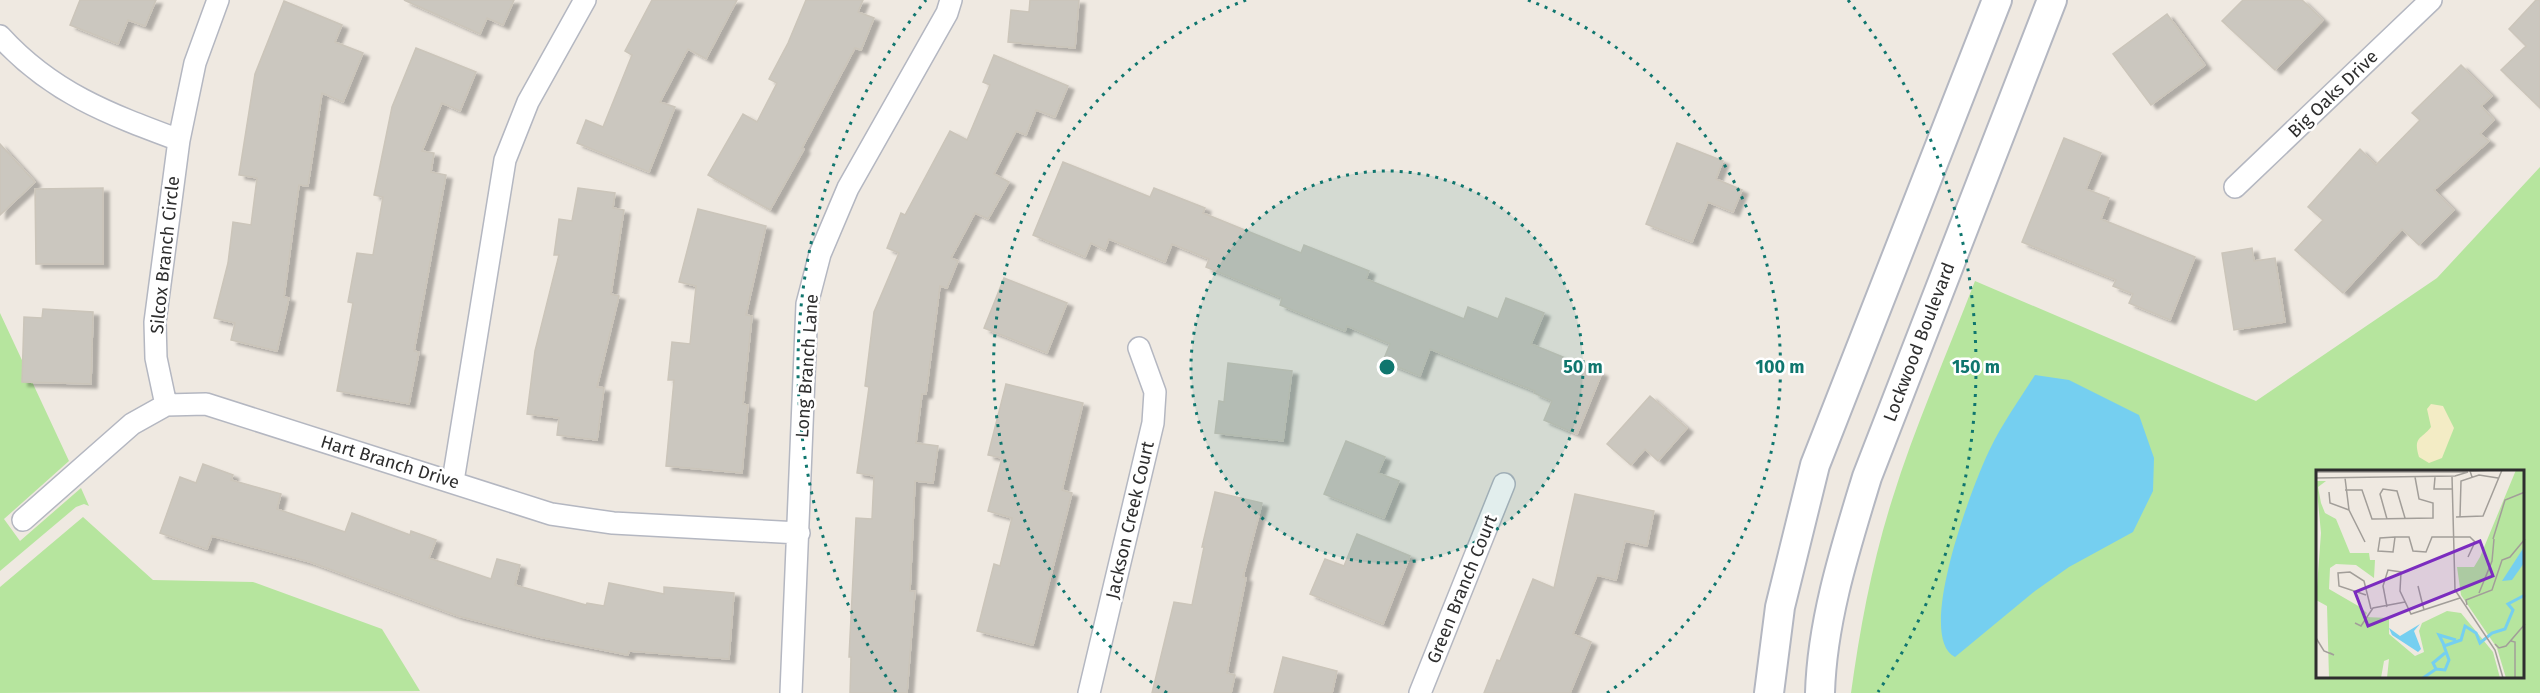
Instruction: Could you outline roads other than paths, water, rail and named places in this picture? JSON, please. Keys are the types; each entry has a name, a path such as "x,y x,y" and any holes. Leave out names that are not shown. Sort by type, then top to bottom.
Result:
{"main road":[{"path":"1769,693 1780,607 1815,465 1997,0"},
{"name":"Lockwood Boulevard","path":"1820,693 1833,607 1848,538 1867,477 2052,0"}],"street":[{"name":"Silcox Branch Circle","path":"166,405 156,358 155,322 179,140 195,63 218,0"},
{"path":"453,481 505,160 528,102 585,0"},
{"name":"Long Branch Lane","path":"791,693 807,304 820,254 848,188 947,13 951,0"},
{"name":"Big Oaks Drive","path":"2235,188 2431,0"},
{"path":"0,36 18,54 63,89 104,113 179,140"},
{"name":"Jackson Creek Court","path":"1089,693 1153,423 1155,392 1139,348"},
{"name":"Hart Branch Drive","path":"23,520 132,424 166,405 206,404 551,514 613,523 799,533"},
{"name":"Green Branch Court","path":"1420,693 1504,484"}],"water":[{"path":"2035,375 2069,380 2139,415 2154,458 2153,491 2133,532 2069,567 2035,591 1955,657 1944,644 1941,621 1951,558 1982,466 2006,421"}]}
